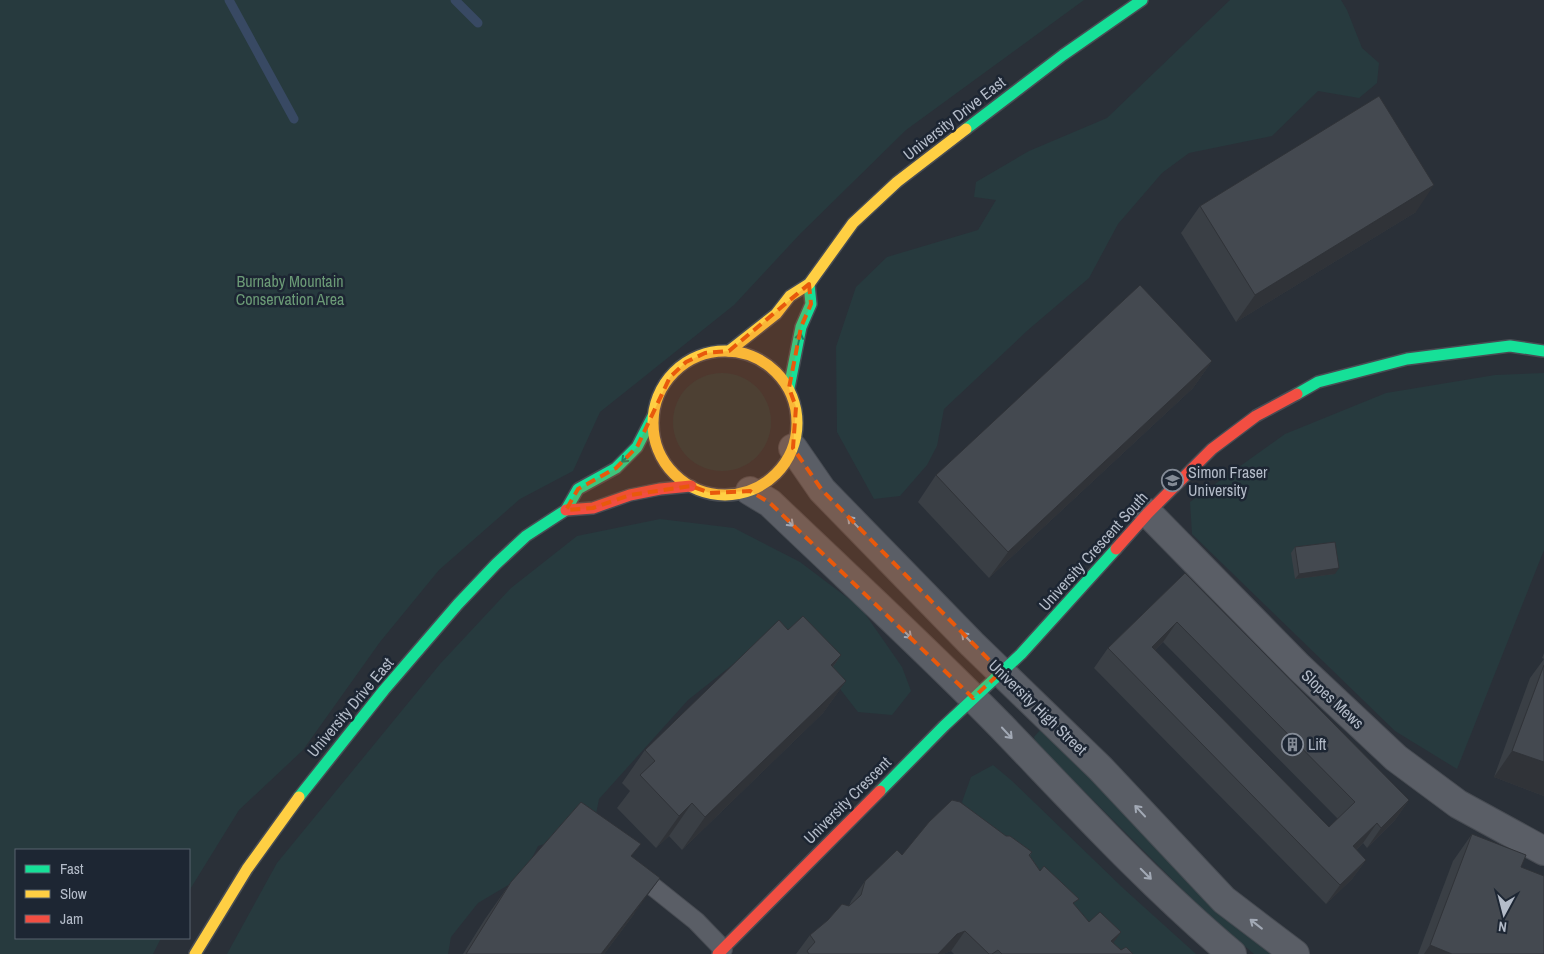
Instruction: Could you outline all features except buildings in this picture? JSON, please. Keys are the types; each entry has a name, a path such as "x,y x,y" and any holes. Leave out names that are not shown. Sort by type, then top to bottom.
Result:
{"street":[{"name":"University Drive East","path":"729,351 776,314 790,296 809,284 853,222 897,182 1063,55 1142,0"},
{"path":"789,388 801,327 811,304 809,284"},
{"name":"University Crescent South","path":"1002,672 1148,513 1212,449 1256,416 1318,382 1407,359 1510,346 1544,351"},
{"path":"729,351 753,356 774,369 789,388 796,407 798,428 793,448 783,466 768,481 750,491 730,495 710,493 691,486 674,474 662,456 655,437 653,416 658,395 670,377 686,362 705,353 729,351"},
{"name":"University Drive East","path":"195,954 253,861 308,784 458,604 526,536 566,510 578,490 616,468 637,447 653,416"},
{"name":"University High Street","path":"793,448 822,490 1100,768 1224,900 1294,954"},
{"name":"University Drive East","path":"566,510 593,508 630,495 660,489 691,486"},
{"path":"750,491 770,503 973,698 1082,811 1199,927 1232,954"},
{"name":"Slopes Mews","path":"1148,513 1299,668 1396,758 1458,804 1544,851"},
{"name":"University Crescent","path":"721,952 922,748 1002,672"}],"lane":[{"path":"622,862 696,921 721,952"}],"highlighted area":[{"path":"809,284 811,304 801,327 789,388 796,407 793,448 822,490 1001,672 973,698 770,503 750,491 710,493 691,486 630,495 593,508 566,510 578,489 616,468 637,447 670,377 686,362 705,353 729,351"}],"green space":[{"name":"Burnaby Mountain Conservation Area","path":"0,0 1084,0 906,130 800,234 734,305 600,412 573,471 520,499 439,570 380,642 303,750 239,810 190,889 190,849 15,849 15,939 160,939 153,954 0,954"},
{"path":"1230,0 1341,0 1362,48 1379,63 1377,83 1359,98 1318,91 1272,136 1189,153 1162,173 1118,224 1089,278 1028,330 944,409 937,446 927,465 900,496 874,499 837,432 836,347 856,287 887,257 978,230 996,200 974,197 976,182 1029,151 1107,118"},
{"path":"722,373 741,377 757,387 767,403 771,422 767,441 757,457 741,467 722,471 703,467 687,457 677,441 673,422 677,403 687,387 703,377"},
{"path":"1544,373 1544,550 1457,769 1395,731 1192,534 1190,502 1285,434 1386,393 1495,375"},
{"path":"660,519 734,528 800,562 861,608 902,667 911,691 892,715 858,712 837,685 746,654 688,700 599,799 595,819 561,839 538,846 532,858 515,881 478,903 451,937 448,954 227,954 277,863 440,664 511,588 577,536"},
{"path":"1040,730 1280,954 1254,954 1208,915 1036,743 1034,737"},
{"path":"993,765 1196,954 1119,954 989,849 962,802 971,777"}],"waterway":[{"path":"229,0 294,119"},
{"path":"455,0 478,23"}],"traffic: fast":[{"path":"966,129 1063,55 1142,0"},
{"path":"789,388 801,327 811,304 809,284"},
{"path":"1297,394 1318,382 1407,359 1510,346 1544,351"},
{"path":"299,797 384,690 458,604 526,536 566,510 578,489 616,468 637,447 653,416"},
{"path":"880,791 944,726 1021,654 1116,549"}],"traffic: slow":[{"path":"729,351 776,314 790,296 809,284 853,223 897,182 966,129"},
{"path":"725,351 752,357 765,363 776,372 785,383 791,396 797,423 791,450 785,463 776,474 765,483 752,489 725,495 698,489 685,483 674,474 665,463 659,450 653,423 659,396 665,383 674,372 685,363 698,357 725,351"},
{"path":"195,954 247,869 299,797"}],"traffic: jam":[{"path":"1116,549 1148,513 1212,449 1256,416 1297,394"},
{"path":"566,510 593,508 630,495 660,489 691,486"},
{"path":"718,954 880,791"}],"place":[{"name":"Simon Fraser University","path":"1172,481"},
{"name":"Lift","path":"1292,744"}]}
